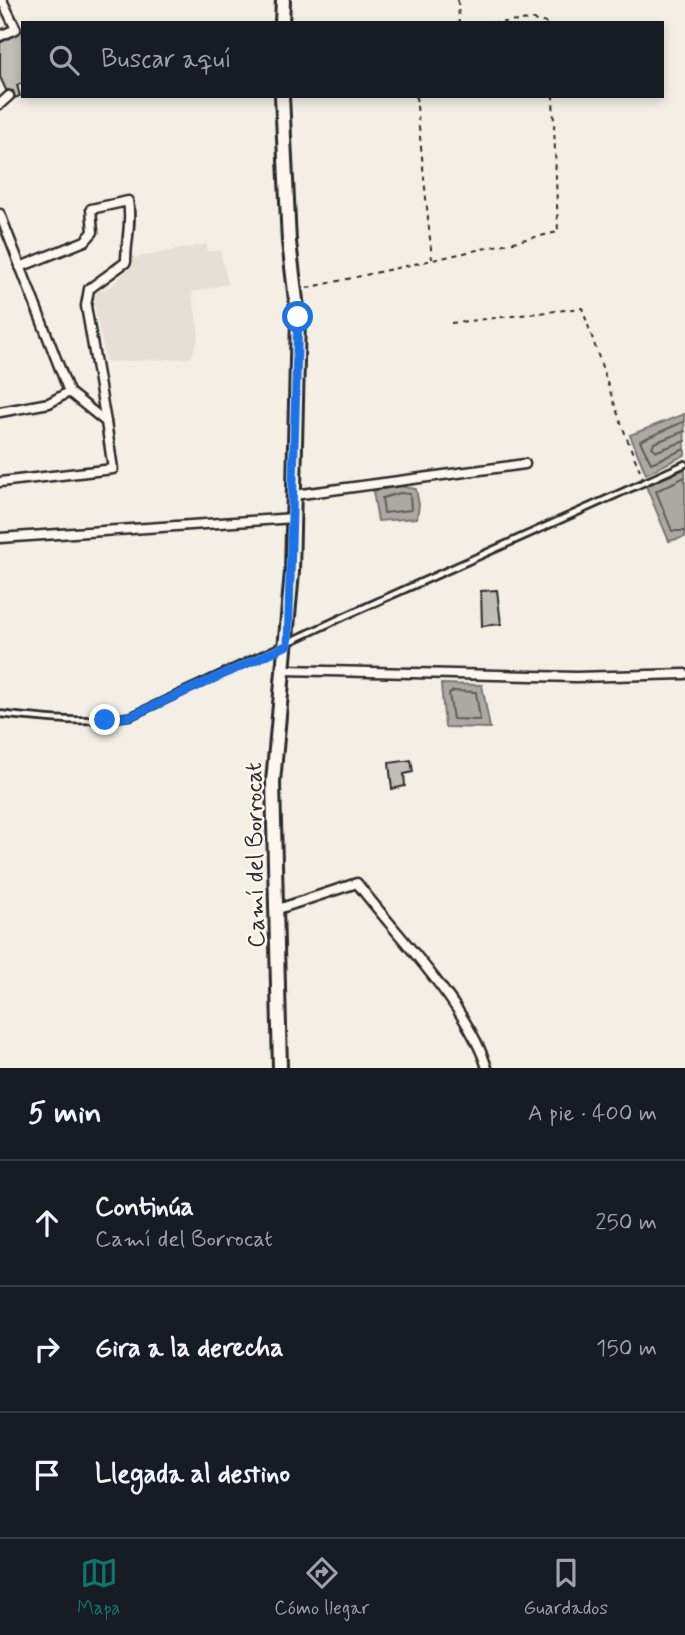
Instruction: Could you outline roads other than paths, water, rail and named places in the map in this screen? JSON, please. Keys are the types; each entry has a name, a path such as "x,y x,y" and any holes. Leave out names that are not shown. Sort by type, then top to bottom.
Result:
{"street":[{"path":"0,36 16,29 2,0"},
{"path":"282,21 283,0"},
{"path":"0,104 9,96"},
{"name":"Camí del Borrocat","path":"281,1068 273,782 288,645 294,518 298,317 289,242 282,98"},
{"path":"0,482 113,468 86,306 89,289 126,262 126,244 132,223 128,201 92,209 93,232 85,241 20,267"},
{"path":"0,214 69,392 106,422"},
{"path":"0,412 48,403 69,392"},
{"path":"294,495 525,464"},
{"path":"0,538 294,518"},
{"path":"285,670 576,677 685,674"},
{"path":"278,909 357,883 464,1021 482,1052 487,1068"}],"lane":[{"path":"0,714 70,721 131,716 288,645 342,617 685,464"}],"water":[{"path":"684,414 685,455 646,474 630,435"},
{"path":"685,469 685,537 669,541 646,486"},
{"path":"399,486 416,489 419,505 417,518 378,521 373,491"},
{"path":"441,684 482,685 490,728 445,727"}]}
